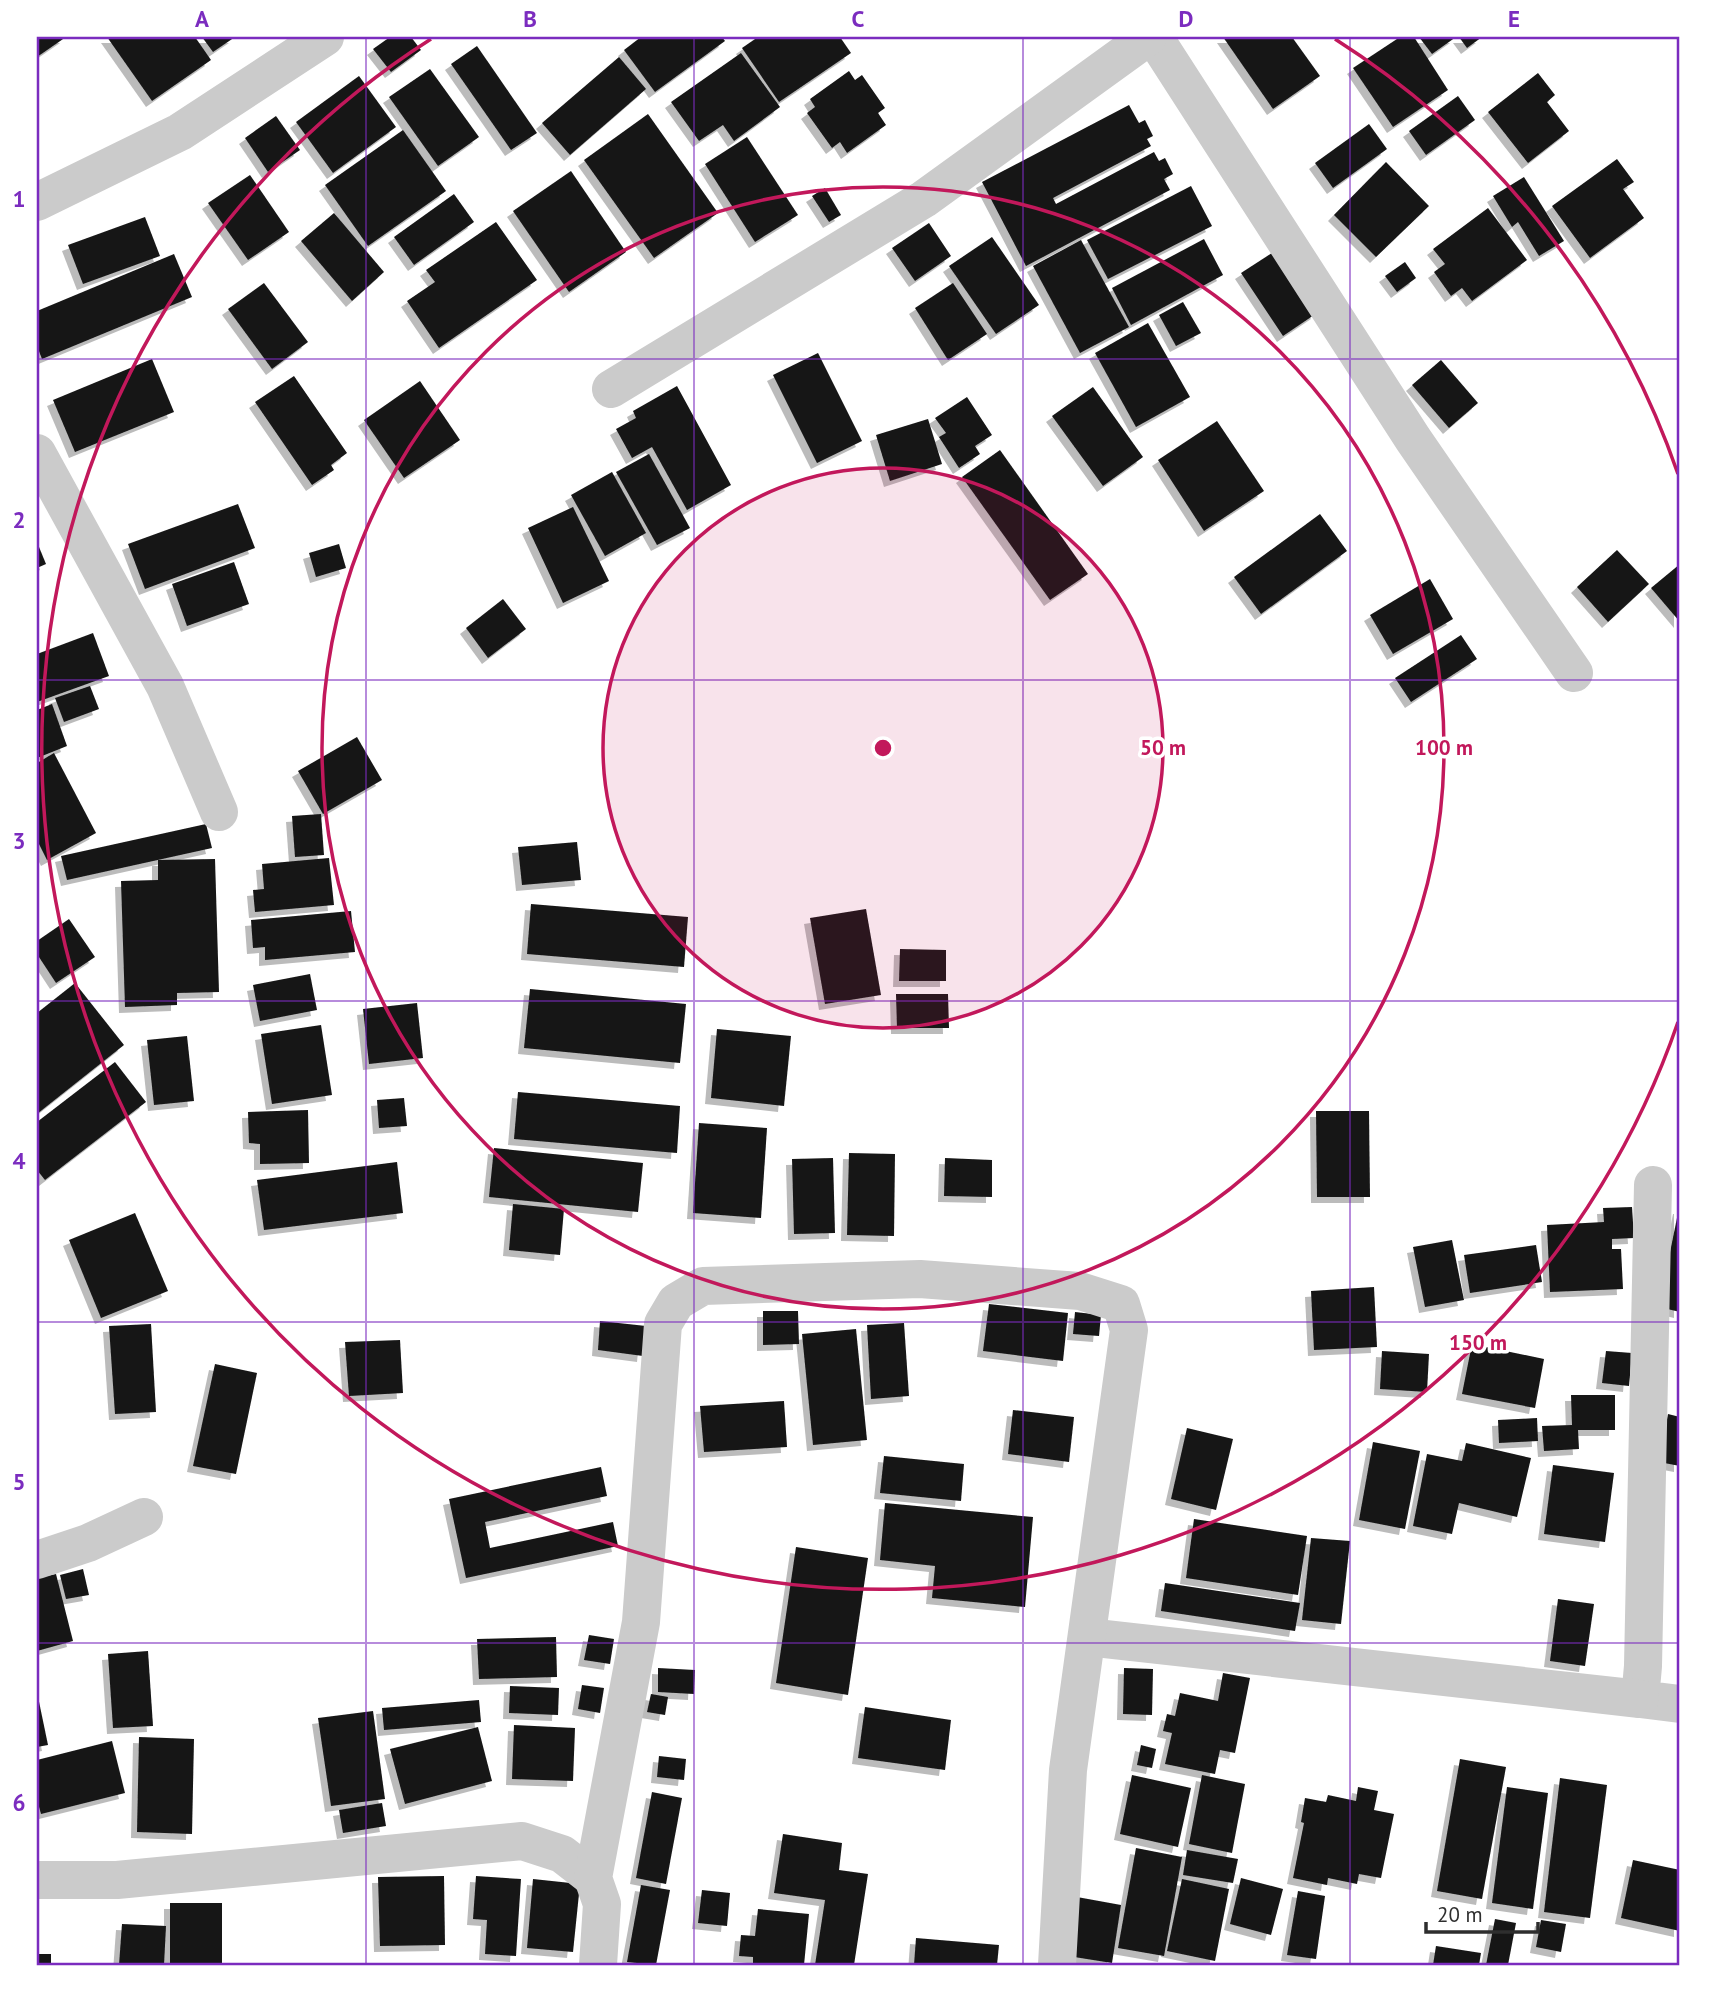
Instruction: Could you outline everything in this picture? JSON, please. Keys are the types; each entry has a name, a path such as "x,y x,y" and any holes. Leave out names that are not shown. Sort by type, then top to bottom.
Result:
{"street":[{"path":"37,205 180,132 325,37"},
{"path":"611,390 924,200 1148,37"},
{"path":"1154,37 1413,439 1574,673"},
{"path":"37,453 165,686 219,812"},
{"path":"1640,1699 1643,1666 1653,1185"},
{"path":"598,1965 602,1904 593,1878 641,1622 663,1324 676,1301 703,1286 920,1279 1080,1291 1121,1304 1129,1330 1068,1770 1057,1965"},
{"path":"37,1560 88,1543 144,1517"},
{"path":"1087,1637 1680,1704"},
{"path":"37,1880 117,1881 522,1841 562,1854 593,1878"}],"building":[{"path":"37,37 66,37 37,57"},
{"path":"107,37 195,37 211,60 152,101"},
{"path":"202,37 235,37 213,52"},
{"path":"390,37 411,37 421,50 391,72 373,49"},
{"path":"641,37 722,37 725,41 655,92 624,50"},
{"path":"758,37 840,37 851,53 779,102 742,48"},
{"path":"1223,37 1292,37 1320,76 1273,109"},
{"path":"1400,37 1414,37 1448,90 1393,127 1353,68"},
{"path":"1419,37 1456,37 1432,54"},
{"path":"1459,37 1482,37 1467,48"},
{"path":"477,46 537,133 511,150 451,64"},
{"path":"741,53 780,107 734,141 723,125 699,141 671,102"},
{"path":"619,57 646,89 570,155 542,123"},
{"path":"430,69 479,137 438,166 389,97"},
{"path":"849,71 855,80 862,75 885,108 878,113 886,125 847,153 840,142 832,148 807,113 815,107 810,99"},
{"path":"1538,73 1555,95 1547,102 1569,131 1528,163 1488,112"},
{"path":"359,76 396,127 333,173 296,122"},
{"path":"1458,96 1475,120 1426,155 1409,131"},
{"path":"1129,105 1139,123 1145,120 1153,136 1147,139 1151,146 1053,198 1056,204 1154,152 1159,161 1165,158 1173,174 1164,179 1170,190 1026,266 982,182"},
{"path":"648,114 718,213 654,258 584,160"},
{"path":"276,116 300,150 268,172 245,138"},
{"path":"1369,124 1387,149 1333,188 1315,163"},
{"path":"403,130 446,191 368,246 325,185"},
{"path":"747,137 798,215 755,242 705,164"},
{"path":"1617,159 1634,182 1623,189 1644,218 1590,258 1552,206"},
{"path":"1386,162 1429,206 1376,257 1334,215"},
{"path":"571,171 626,252 569,292 513,211"},
{"path":"250,175 289,232 248,260 208,203"},
{"path":"1524,177 1564,241 1539,256 1518,222 1512,227 1493,196"},
{"path":"1191,186 1212,226 1108,279 1087,240"},
{"path":"825,188 841,215 829,222 812,196"},
{"path":"454,194 474,222 414,265 394,237"},
{"path":"1488,208 1527,260 1472,301 1462,288 1451,296 1434,272 1445,264 1433,249"},
{"path":"334,213 384,272 352,301 301,241"},
{"path":"145,217 160,256 83,284 68,245"},
{"path":"496,222 537,280 439,348 407,301 435,282 426,270"},
{"path":"929,223 951,256 915,281 892,248"},
{"path":"992,237 1039,305 996,334 949,266"},
{"path":"1204,239 1223,275 1131,325 1112,288"},
{"path":"1081,240 1129,327 1080,353 1033,266"},
{"path":"1275,251 1317,313 1283,336 1241,273"},
{"path":"174,254 192,297 42,359 37,346 37,311"},
{"path":"1405,262 1416,278 1397,292 1385,276"},
{"path":"264,283 308,342 272,369 228,309"},
{"path":"953,283 987,334 948,360 915,308"},
{"path":"1183,302 1201,333 1176,346 1159,315"},
{"path":"1148,323 1190,397 1136,427 1095,353"},
{"path":"818,353 862,441 817,463 773,375"},
{"path":"152,359 174,412 75,452 53,400"},
{"path":"1441,360 1478,403 1449,428 1412,385"},
{"path":"294,376 347,453 331,465 334,470 312,485 255,402"},
{"path":"420,381 460,440 404,478 364,420"},
{"path":"677,386 731,485 687,510 652,447 632,458 616,429 636,418 633,411"},
{"path":"1093,387 1143,457 1103,486 1052,416"},
{"path":"967,397 992,435 975,446 980,454 959,468 939,437 946,433 935,418"},
{"path":"928,419 942,464 890,481 876,435"},
{"path":"1217,421 1264,491 1204,531 1158,460"},
{"path":"1000,450 1088,574 1050,600 962,477"},
{"path":"649,454 690,528 657,545 616,472"},
{"path":"612,472 646,533 605,556 571,495"},
{"path":"238,504 255,548 145,589 128,544"},
{"path":"573,507 609,581 563,603 528,528"},
{"path":"1320,514 1347,551 1261,614 1234,577"},
{"path":"339,544 346,568 316,577 309,553"},
{"path":"39,547 46,564 37,568 37,548"},
{"path":"1617,550 1649,584 1608,622 1577,587"},
{"path":"234,562 249,604 187,626 172,584"},
{"path":"1680,564 1680,622 1651,588"},
{"path":"1430,579 1453,619 1393,654 1370,615"},
{"path":"503,599 526,629 488,658 466,628"},
{"path":"93,633 109,676 37,702 37,654"},
{"path":"1461,635 1477,659 1411,702 1395,678"},
{"path":"90,686 99,709 64,722 55,698"},
{"path":"52,704 67,746 37,758 37,710"},
{"path":"357,737 382,780 323,814 298,771"},
{"path":"54,753 96,833 47,860 37,840 37,763"},
{"path":"321,814 324,855 295,857 292,816"},
{"path":"206,824 212,848 67,880 61,856"},
{"path":"577,842 581,880 522,885 518,847"},
{"path":"329,858 334,905 255,912 253,890 264,889 262,864"},
{"path":"215,859 219,992 177,993 177,1005 125,1007 121,881 158,880 158,860"},
{"path":"531,904 688,917 684,967 527,954"},
{"path":"866,909 881,995 825,1004 810,918"},
{"path":"351,911 355,952 265,960 265,947 253,948 251,920"},
{"path":"69,919 95,957 56,983 37,954 37,941"},
{"path":"900,949 946,950 946,981 899,981"},
{"path":"310,974 317,1010 260,1021 253,985"},
{"path":"75,983 124,1045 37,1114 37,1013"},
{"path":"530,989 686,1004 680,1063 524,1048"},
{"path":"896,994 948,994 949,1028 897,1028"},
{"path":"417,1003 423,1058 369,1064 363,1009"},
{"path":"321,1025 332,1095 272,1104 261,1034"},
{"path":"717,1029 791,1036 784,1106 711,1098"},
{"path":"187,1036 194,1101 154,1105 147,1040"},
{"path":"115,1062 146,1102 45,1180 37,1170 37,1122"},
{"path":"518,1092 680,1106 677,1153 514,1139"},
{"path":"404,1098 407,1126 379,1128 377,1100"},
{"path":"308,1110 309,1163 260,1164 260,1144 249,1143 248,1112"},
{"path":"1316,1111 1369,1111 1370,1197 1317,1197"},
{"path":"699,1123 767,1128 761,1218 693,1213"},
{"path":"494,1148 643,1163 638,1212 489,1197"},
{"path":"849,1153 895,1154 894,1236 847,1235"},
{"path":"833,1158 835,1233 794,1234 792,1159"},
{"path":"945,1158 992,1160 992,1197 944,1196"},
{"path":"397,1162 403,1213 264,1230 257,1180"},
{"path":"513,1204 564,1209 560,1255 509,1250"},
{"path":"1632,1207 1634,1238 1612,1239 1612,1249 1621,1249 1623,1289 1550,1292 1547,1225 1604,1222 1603,1208"},
{"path":"1680,1208 1680,1312 1659,1307"},
{"path":"135,1213 168,1291 101,1318 69,1240"},
{"path":"1452,1240 1464,1300 1425,1307 1413,1247"},
{"path":"1536,1245 1542,1282 1470,1293 1464,1255"},
{"path":"1374,1287 1377,1347 1314,1350 1311,1291"},
{"path":"989,1304 1068,1313 1063,1361 983,1351"},
{"path":"763,1311 798,1311 799,1344 763,1345"},
{"path":"1075,1312 1101,1315 1099,1336 1073,1334"},
{"path":"600,1321 646,1326 643,1356 598,1350"},
{"path":"904,1323 909,1396 871,1399 867,1325"},
{"path":"151,1324 156,1412 115,1414 109,1326"},
{"path":"856,1329 867,1440 813,1445 802,1334"},
{"path":"400,1340 403,1393 349,1396 345,1342"},
{"path":"1472,1344 1544,1359 1535,1408 1462,1394"},
{"path":"1382,1351 1429,1354 1427,1392 1380,1389"},
{"path":"1606,1351 1632,1353 1629,1386 1602,1383"},
{"path":"215,1364 257,1373 236,1474 193,1466"},
{"path":"1571,1395 1615,1395 1615,1430 1578,1430 1579,1449 1544,1451 1542,1426 1572,1425"},
{"path":"784,1401 787,1447 704,1452 700,1406"},
{"path":"1013,1410 1074,1417 1069,1462 1008,1454"},
{"path":"1668,1414 1680,1417 1680,1466 1659,1462"},
{"path":"1537,1418 1538,1441 1499,1443 1498,1420"},
{"path":"1187,1428 1233,1439 1216,1510 1171,1499"},
{"path":"1373,1442 1420,1451 1405,1529 1359,1520"},
{"path":"1466,1443 1531,1458 1517,1517 1459,1503 1452,1534 1413,1526 1427,1454 1462,1461"},
{"path":"884,1456 964,1464 961,1501 880,1493"},
{"path":"1553,1465 1614,1473 1605,1542 1544,1534"},
{"path":"601,1467 607,1496 485,1522 490,1548 613,1522 618,1546 466,1578 449,1499"},
{"path":"885,1503 1033,1517 1025,1607 932,1598 935,1566 880,1560"},
{"path":"1194,1519 1307,1536 1298,1595 1186,1578"},
{"path":"1311,1538 1350,1541 1341,1624 1302,1620"},
{"path":"796,1547 868,1558 848,1695 776,1683"},
{"path":"83,1569 89,1595 66,1599 60,1575"},
{"path":"56,1574 73,1641 37,1651 37,1578"},
{"path":"1165,1583 1300,1603 1295,1631 1161,1611"},
{"path":"1558,1599 1594,1604 1585,1666 1550,1661"},
{"path":"589,1635 614,1639 610,1664 584,1660"},
{"path":"556,1637 557,1677 479,1679 477,1639"},
{"path":"148,1651 153,1726 113,1728 108,1654"},
{"path":"658,1668 695,1670 694,1694 658,1692"},
{"path":"1124,1668 1153,1669 1152,1715 1123,1714"},
{"path":"1223,1673 1250,1678 1235,1753 1220,1750 1215,1774 1165,1764 1172,1733 1163,1731 1167,1714 1175,1716 1180,1693 1218,1701"},
{"path":"582,1685 604,1688 600,1713 578,1709"},
{"path":"510,1686 559,1688 558,1715 509,1713"},
{"path":"37,1692 48,1745 37,1747"},
{"path":"651,1694 668,1697 665,1715 647,1712"},
{"path":"479,1700 481,1722 384,1730 382,1708"},
{"path":"865,1707 951,1720 945,1770 858,1758"},
{"path":"373,1711 385,1799 331,1806 318,1718"},
{"path":"514,1725 575,1728 573,1781 512,1779"},
{"path":"478,1727 492,1781 405,1804 390,1749"},
{"path":"139,1737 194,1739 192,1834 137,1832"},
{"path":"112,1741 125,1793 41,1814 37,1799 37,1760"},
{"path":"1141,1745 1156,1749 1152,1768 1137,1765"},
{"path":"659,1756 686,1759 684,1780 657,1777"},
{"path":"1460,1759 1506,1767 1482,1899 1437,1891"},
{"path":"1132,1775 1191,1788 1178,1847 1120,1834"},
{"path":"1202,1775 1245,1784 1232,1853 1189,1844"},
{"path":"1560,1778 1607,1785 1590,1918 1544,1912"},
{"path":"1358,1787 1378,1791 1374,1810 1394,1814 1381,1878 1359,1874 1357,1884 1328,1878 1327,1885 1293,1878 1304,1823 1301,1822 1305,1798 1326,1802 1328,1795 1356,1801"},
{"path":"1507,1787 1548,1793 1533,1909 1492,1903"},
{"path":"652,1792 682,1798 666,1884 636,1878"},
{"path":"382,1803 386,1826 343,1833 339,1810"},
{"path":"783,1834 842,1843 839,1870 868,1874 854,1965 815,1965 825,1900 774,1893"},
{"path":"1136,1848 1182,1857 1164,1956 1118,1948"},
{"path":"1187,1850 1238,1859 1233,1883 1183,1875"},
{"path":"1633,1860 1680,1870 1680,1931 1621,1918"},
{"path":"444,1876 445,1945 380,1946 378,1877"},
{"path":"476,1876 521,1879 516,1956 485,1954 487,1920 473,1919"},
{"path":"1241,1878 1283,1889 1271,1935 1230,1924"},
{"path":"533,1879 580,1884 573,1952 527,1948"},
{"path":"1182,1879 1229,1889 1215,1961 1167,1951"},
{"path":"641,1885 670,1890 656,1965 627,1962"},
{"path":"702,1890 730,1893 727,1926 698,1923"},
{"path":"1298,1891 1325,1896 1316,1959 1287,1955"},
{"path":"1077,1897 1121,1905 1112,1963 1068,1956"},
{"path":"170,1903 222,1903 222,1965 170,1965"},
{"path":"758,1909 809,1914 804,1965 753,1965 753,1957 739,1956 741,1935 755,1936"},
{"path":"1495,1919 1516,1923 1508,1965 1486,1965"},
{"path":"1541,1920 1566,1924 1561,1952 1536,1947"},
{"path":"122,1924 166,1926 164,1965 119,1965"},
{"path":"916,1938 999,1945 997,1965 914,1965"},
{"path":"1436,1946 1481,1953 1479,1965 1433,1965"},
{"path":"37,1954 51,1954 51,1965 37,1965"}]}
